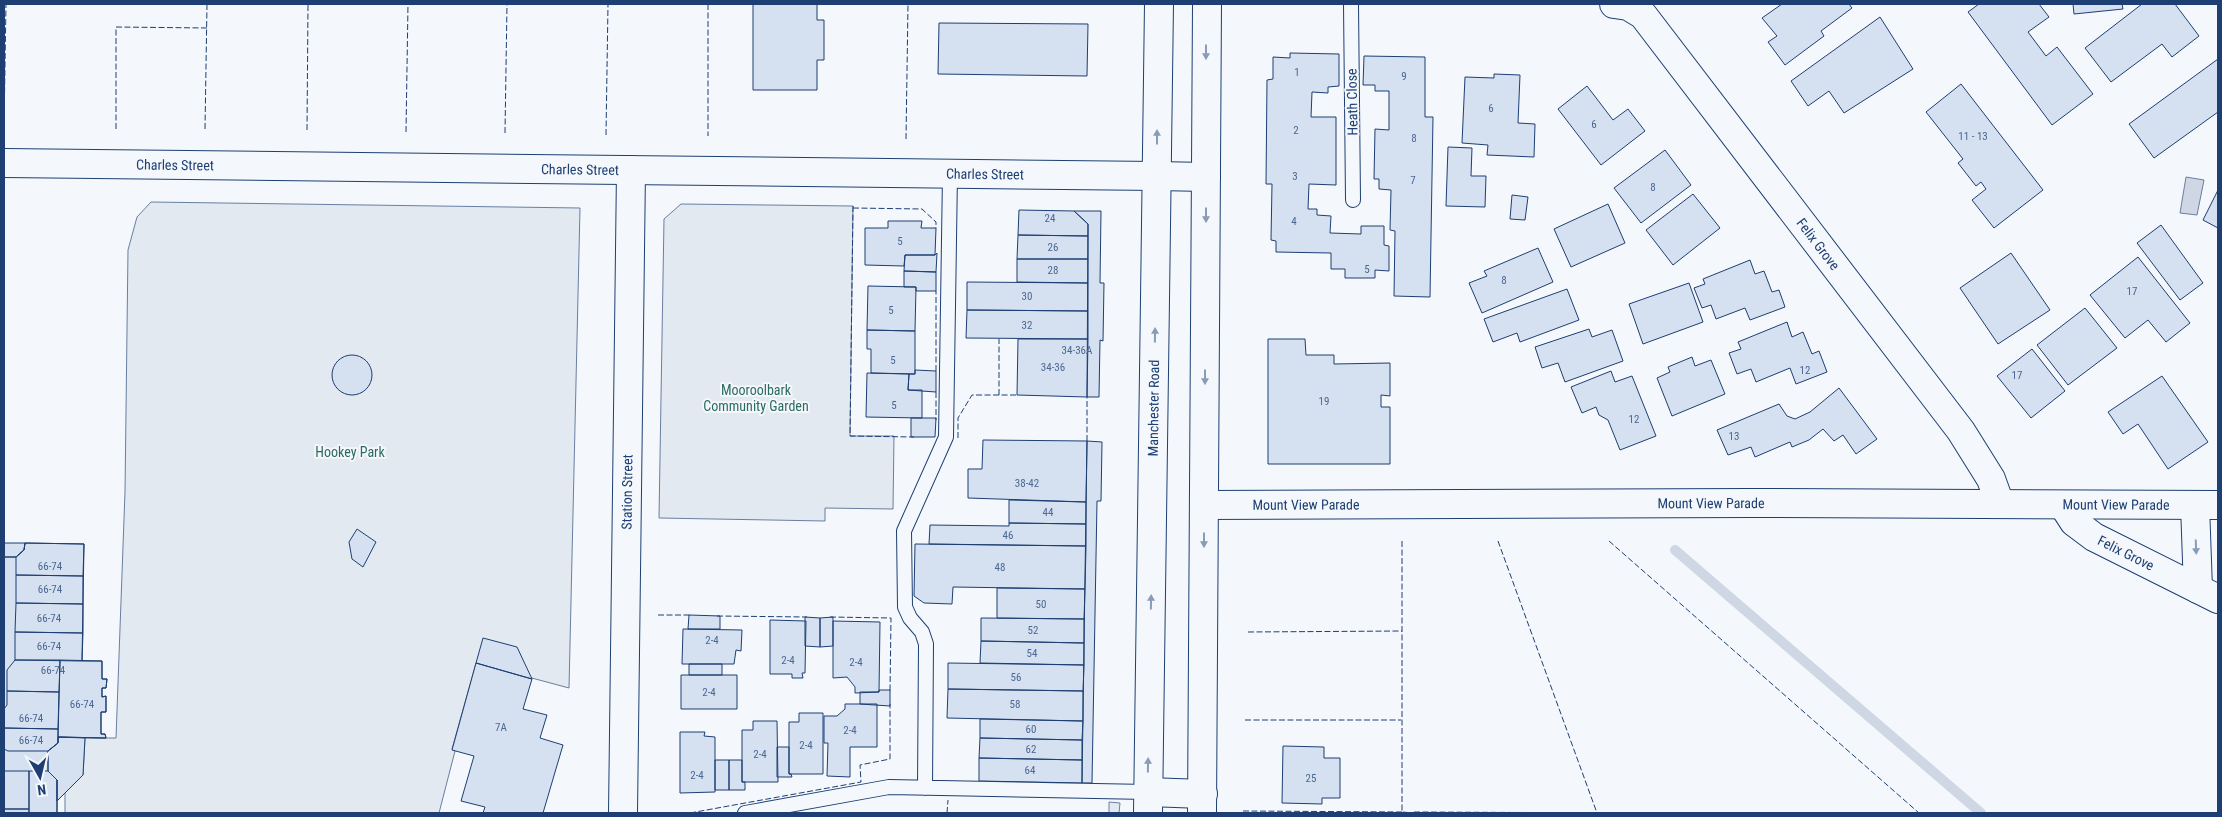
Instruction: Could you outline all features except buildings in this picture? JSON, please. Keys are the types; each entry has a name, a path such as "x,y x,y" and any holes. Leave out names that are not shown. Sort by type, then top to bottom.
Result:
{"street":[{"name":"Manchester Road","path":"1148,803 1159,4"},
{"path":"1148,803 1202,804 1205,505 1206,4"},
{"name":"Felix Grove","path":"1614,4 1628,6 1643,15 1649,22 1961,431 1991,479 2000,504"},
{"name":"Charles Street","path":"4,163 1206,177"},
{"name":"Station Street","path":"623,813 631,170"},
{"name":"Mount View Parade","path":"1205,505 1751,503 2207,505"},
{"name":"Felix Grove","path":"2063,505 2074,522 2094,538 2208,594 2207,505"}],"lane":[{"name":"Heath Close","path":"1351,4 1353,200"},
{"path":"926,788 926,644 922,632 910,618 905,607 904,531 946,437 950,174"},
{"path":"745,813 889,787 1148,803"}],"green space":[{"name":"Hookey Park","path":"151,202 580,208 569,688 476,663 452,749 455,751 439,813 65,813 65,793 83,775 85,738 116,738 125,492 128,250 137,217"},
{"name":"Mooroolbark Community Garden","path":"681,204 853,206 850,436 894,436 893,509 825,508 825,521 659,518 664,219"},
{"path":"1109,802 1120,803 1119,813 1109,813"}],"shaded area":[{"path":"2186,177 2204,180 2197,215 2180,213"}],"waterway":[{"path":"1675,550 1981,813"}],"fence":[{"path":"4,127 6,4"},
{"path":"205,129 207,4"},
{"path":"307,130 308,4"},
{"path":"406,132 408,4"},
{"path":"505,133 507,4"},
{"path":"606,135 608,4"},
{"path":"708,4 708,136"},
{"path":"906,139 908,4"},
{"path":"116,129 116,27 207,28"},
{"path":"853,206 850,436 914,437"},
{"path":"853,208 922,209 936,222 936,228"},
{"path":"936,291 936,371"},
{"path":"999,339 999,395"},
{"path":"936,392 936,420"},
{"path":"958,438 958,418 972,395 1017,395"},
{"path":"1087,397 1087,441"},
{"path":"1402,541 1402,812 1414,813"},
{"path":"1498,541 1597,813"},
{"path":"1609,541 1919,813"},
{"path":"658,615 692,615"},
{"path":"717,616 807,617"},
{"path":"830,617 891,618 890,692"},
{"path":"1248,632 1402,631"},
{"path":"690,813 861,782 860,765 890,759 890,704"},
{"path":"1245,720 1401,720"},
{"path":"947,813 948,800"},
{"path":"1243,811 1402,812"},
{"path":"1414,812 1631,813"}]}
